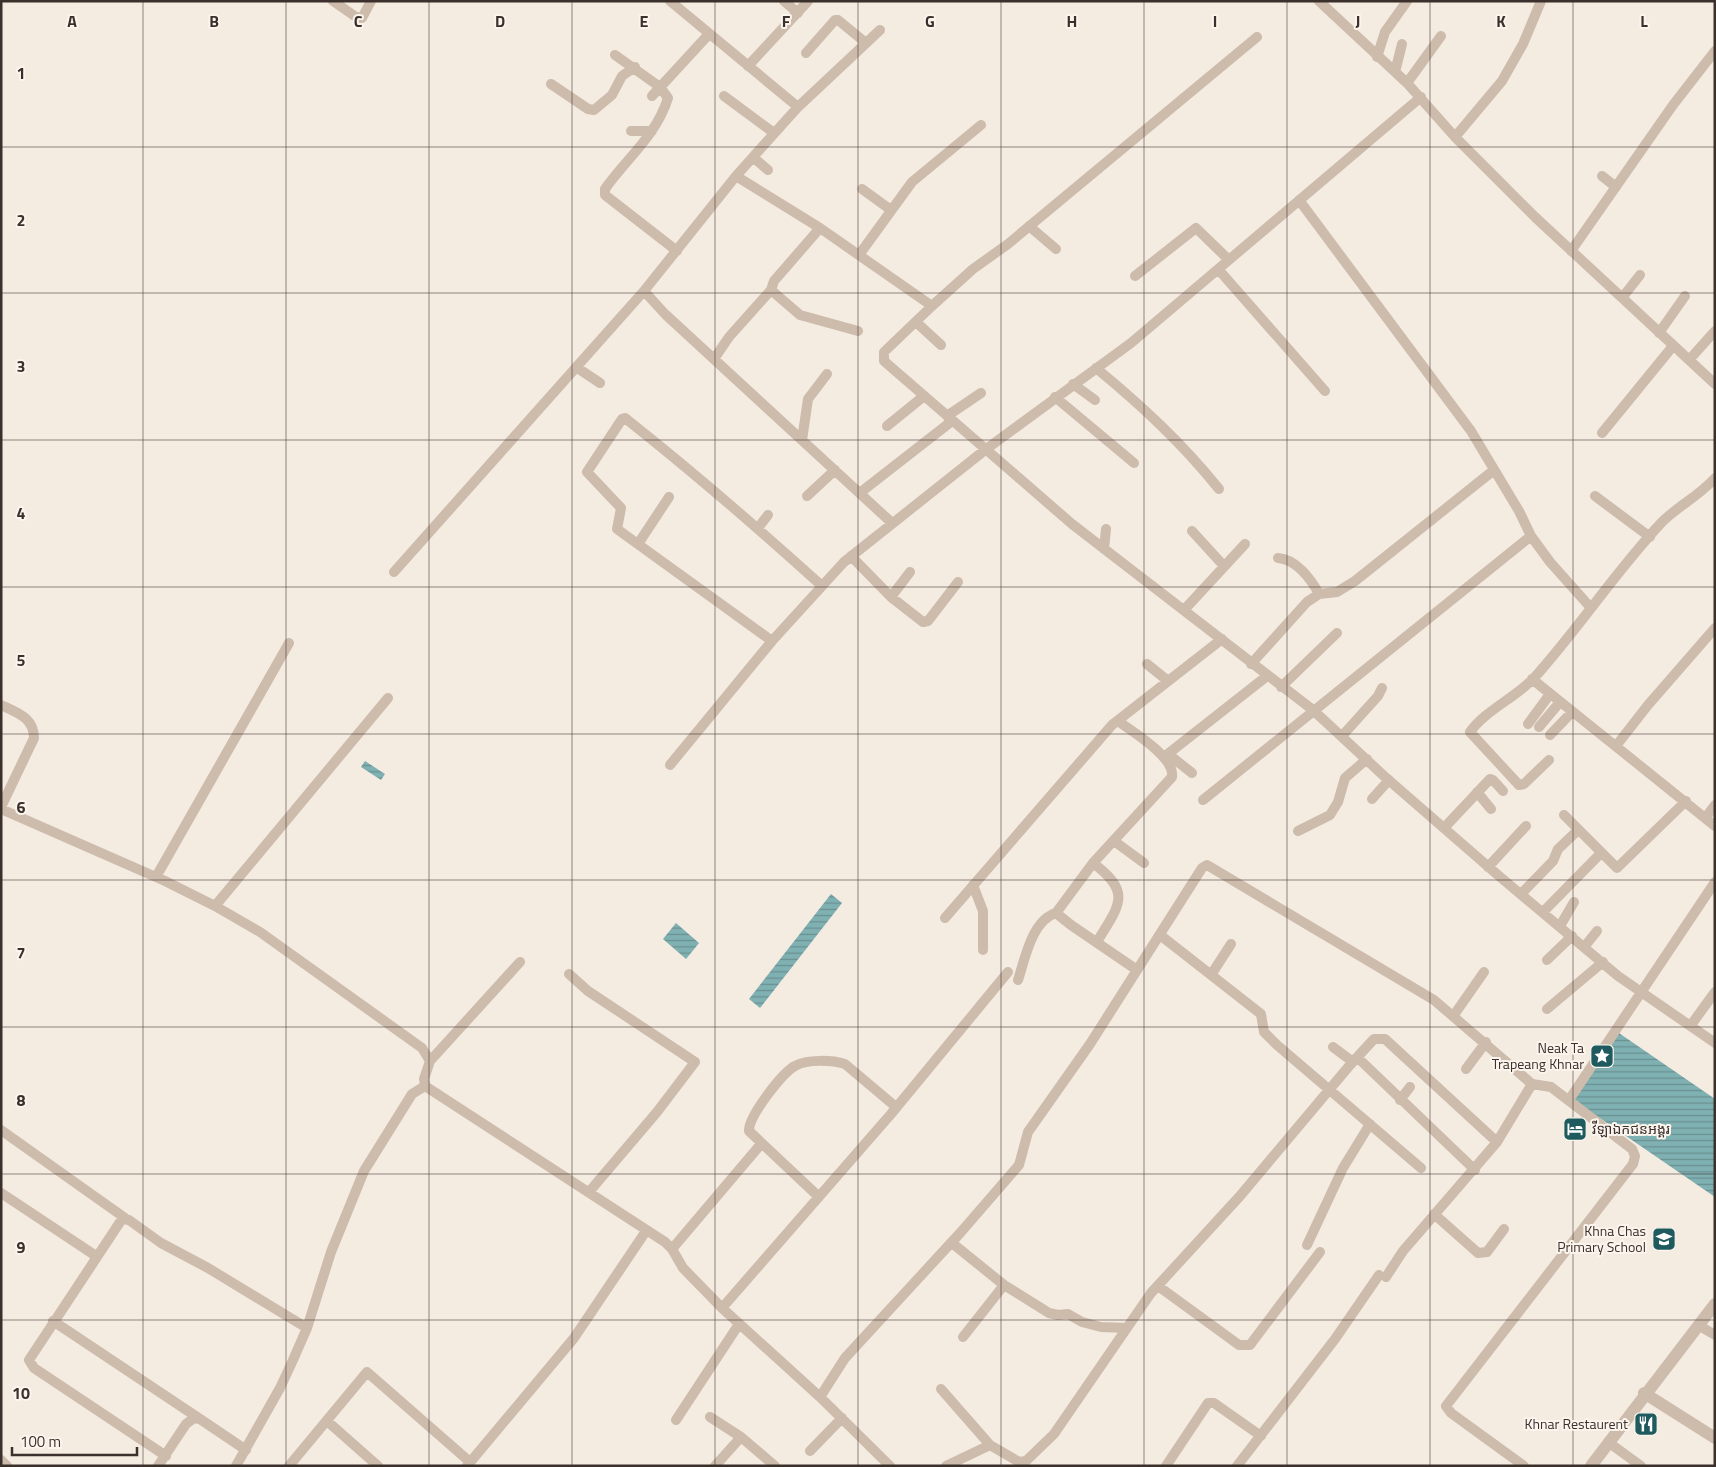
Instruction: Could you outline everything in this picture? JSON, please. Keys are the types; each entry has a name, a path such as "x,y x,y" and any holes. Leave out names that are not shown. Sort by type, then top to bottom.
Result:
{"street":[{"path":"333,1 356,17 362,18 371,1"},
{"path":"784,1 798,12"},
{"path":"748,66 808,1"},
{"path":"1319,1 1407,83 1455,137 1571,251 1715,384"},
{"path":"1377,57 1385,32 1407,1"},
{"path":"1455,137 1502,81 1523,44 1541,1"},
{"path":"676,3 709,34 798,107"},
{"path":"806,53 835,20 838,20 866,43"},
{"path":"394,572 644,291 752,157 798,107 880,30"},
{"path":"652,96 709,34"},
{"path":"1407,83 1441,36"},
{"path":"1257,37 1029,226 973,270 884,352 884,360 985,450 1104,549 1266,676 1313,710 1488,867 1603,962 1642,992 1715,1042"},
{"path":"1395,72 1402,44"},
{"path":"1571,251 1696,74 1715,51"},
{"path":"615,55 635,67 660,88 668,98 664,112 644,145 605,189 605,195 676,251"},
{"path":"551,84 588,109 594,110 612,95 622,76 635,67"},
{"path":"724,96 774,134"},
{"path":"670,765 772,642 851,556 985,450 1131,342 1421,97"},
{"path":"859,255 912,182 981,125"},
{"path":"631,131 652,131"},
{"path":"752,157 768,170"},
{"path":"736,176 820,228 932,306"},
{"path":"1602,176 1616,187"},
{"path":"862,189 891,210"},
{"path":"1299,200 1471,431 1531,536 1550,562 1592,608"},
{"path":"1029,226 1056,249"},
{"path":"714,359 724,342 771,290 774,281 820,228"},
{"path":"1135,276 1196,228 1229,260"},
{"path":"1218,269 1325,391"},
{"path":"1622,298 1640,275"},
{"path":"771,290 800,315 858,331"},
{"path":"644,291 714,359 892,523"},
{"path":"1659,333 1685,296"},
{"path":"813,320 824,332"},
{"path":"916,322 941,345"},
{"path":"1690,360 1715,331"},
{"path":"1602,433 1673,346"},
{"path":"576,367 600,383"},
{"path":"1096,368 1164,427 1187,450 1219,489"},
{"path":"802,440 808,399 828,374"},
{"path":"1073,384 1095,400"},
{"path":"860,492 981,393"},
{"path":"887,426 924,396"},
{"path":"1055,397 1134,463"},
{"path":"772,642 617,528 621,508 587,472 623,418 668,452 758,528 822,586"},
{"path":"807,496 835,470"},
{"path":"1251,664 1307,602 1319,594 1336,592 1355,581 1494,470"},
{"path":"1549,760 1524,784 1519,785 1470,732 1532,679 1592,608 1618,572 1664,521 1701,494 1715,478"},
{"path":"1595,496 1650,537"},
{"path":"638,544 669,497"},
{"path":"758,528 768,515"},
{"path":"1104,549 1106,529"},
{"path":"1192,531 1223,565"},
{"path":"1202,800 1531,536"},
{"path":"1184,610 1223,565 1245,544"},
{"path":"851,556 891,597 923,622 928,621 958,582"},
{"path":"1278,558 1292,562 1309,579 1319,594"},
{"path":"891,597 910,572"},
{"path":"1616,746 1648,705 1715,628"},
{"path":"1281,687 1336,633"},
{"path":"944,918 1118,720 1222,640"},
{"path":"156,877 289,644"},
{"path":"1147,664 1168,681"},
{"path":"1166,756 1266,676"},
{"path":"1532,679 1715,826"},
{"path":"1342,736 1382,688"},
{"path":"1528,724 1550,694"},
{"path":"216,906 388,698"},
{"path":"1538,727 1560,702"},
{"path":"1,705 26,717 34,727 34,738 1,808 156,877 216,906 260,932 361,1002 422,1048 430,1062"},
{"path":"1550,735 1572,712"},
{"path":"1118,720 1192,773"},
{"path":"1018,980 1033,937 1044,921 1056,912 1093,863 1172,777 1171,768 1166,756"},
{"path":"1298,831 1330,815 1338,802 1345,778 1367,759"},
{"path":"1444,828 1490,779 1503,790"},
{"path":"1372,799 1389,780"},
{"path":"1477,792 1491,809"},
{"path":"1564,815 1613,866 1619,867 1686,801"},
{"path":"1706,817 1715,805"},
{"path":"1488,867 1526,826"},
{"path":"1521,894 1553,861 1558,849 1578,830"},
{"path":"1114,840 1144,863"},
{"path":"1543,912 1601,853"},
{"path":"1093,863 1110,876 1118,888 1116,908 1097,942"},
{"path":"820,1397 844,1358 952,1243 1019,1165 1028,1132 1090,1044 1202,868 1211,866 1367,962 1412,986 1454,1015 1532,1084 1551,1087 1632,1149 1634,1156 1633,1164 1446,1406 1451,1413 1524,1466"},
{"path":"1569,1100 1615,1029 1642,992 1667,950 1715,882"},
{"path":"973,885 983,911 982,950"},
{"path":"1560,926 1574,902"},
{"path":"1056,912 1137,970"},
{"path":"1585,946 1596,931"},
{"path":"1160,935 1261,1014 1264,1032 1421,1168"},
{"path":"1547,960 1572,936"},
{"path":"1211,975 1231,944"},
{"path":"520,962 430,1062 424,1079 425,1086 590,1192 672,1249 683,1268 722,1308 820,1397 890,1466"},
{"path":"1547,1009 1603,962"},
{"path":"722,1308 896,1107 1008,972"},
{"path":"1454,1015 1484,972"},
{"path":"569,974 588,991 695,1062 657,1112 590,1192"},
{"path":"1692,1025 1715,992"},
{"path":"941,1389 990,1445 1021,1464 1026,1461 1054,1434 1158,1286 1240,1196 1374,1039 1385,1039 1498,1142"},
{"path":"1466,1069 1486,1042"},
{"path":"1333,1047 1355,1060 1475,1170"},
{"path":"819,1196 749,1131 751,1120 789,1070 802,1063 837,1061 845,1064 896,1107"},
{"path":"1237,1466 1403,1251 1498,1142 1532,1084"},
{"path":"236,1466 280,1388 307,1328 331,1252 364,1171 412,1094 425,1086"},
{"path":"1400,1100 1410,1087"},
{"path":"1307,1245 1344,1168 1370,1124"},
{"path":"1,1130 162,1243 208,1268 307,1328"},
{"path":"672,1249 761,1144"},
{"path":"1,1193 96,1256"},
{"path":"1434,1214 1478,1253 1487,1252 1504,1229"},
{"path":"125,1218 119,1222 53,1321 30,1357 30,1364 166,1456"},
{"path":"289,1466 367,1372 468,1464 574,1338 646,1230"},
{"path":"952,1243 1004,1285 1053,1315 1068,1314 1090,1324 1127,1328"},
{"path":"1158,1286 1238,1345 1246,1346 1250,1345 1320,1252"},
{"path":"963,1337 1004,1285"},
{"path":"1590,1466 1644,1393 1715,1304"},
{"path":"53,1321 246,1450"},
{"path":"676,1420 739,1324"},
{"path":"1698,1325 1715,1335"},
{"path":"1644,1393 1715,1438"},
{"path":"1166,1466 1208,1403 1214,1403 1261,1436"},
{"path":"710,1417 741,1437 775,1466"},
{"path":"158,1466 186,1424 194,1418 200,1419"},
{"path":"810,1451 842,1418"},
{"path":"327,1420 378,1466"},
{"path":"230,1439 247,1435 257,1427"},
{"path":"715,1466 741,1437"},
{"path":"1608,1442 1641,1466"},
{"path":"946,1466 990,1445"},
{"path":"1,1460 7,1466"}],"water":[{"path":"365,761 385,774 381,780 361,767"},
{"path":"831,894 842,903 760,1008 749,999"},
{"path":"676,923 699,943 686,959 663,939"},
{"path":"1616,1031 1715,1099 1715,1197 1572,1099"}],"place":[{"name":"Neak Ta Trapeang Khnar","path":"1602,1056"},
{"name":"វីឡាឯកជនអង្គរ","path":"1575,1129"},
{"name":"Khna Chas Primary School","path":"1664,1239"},
{"name":"Khnar Restaurent","path":"1646,1424"}]}
